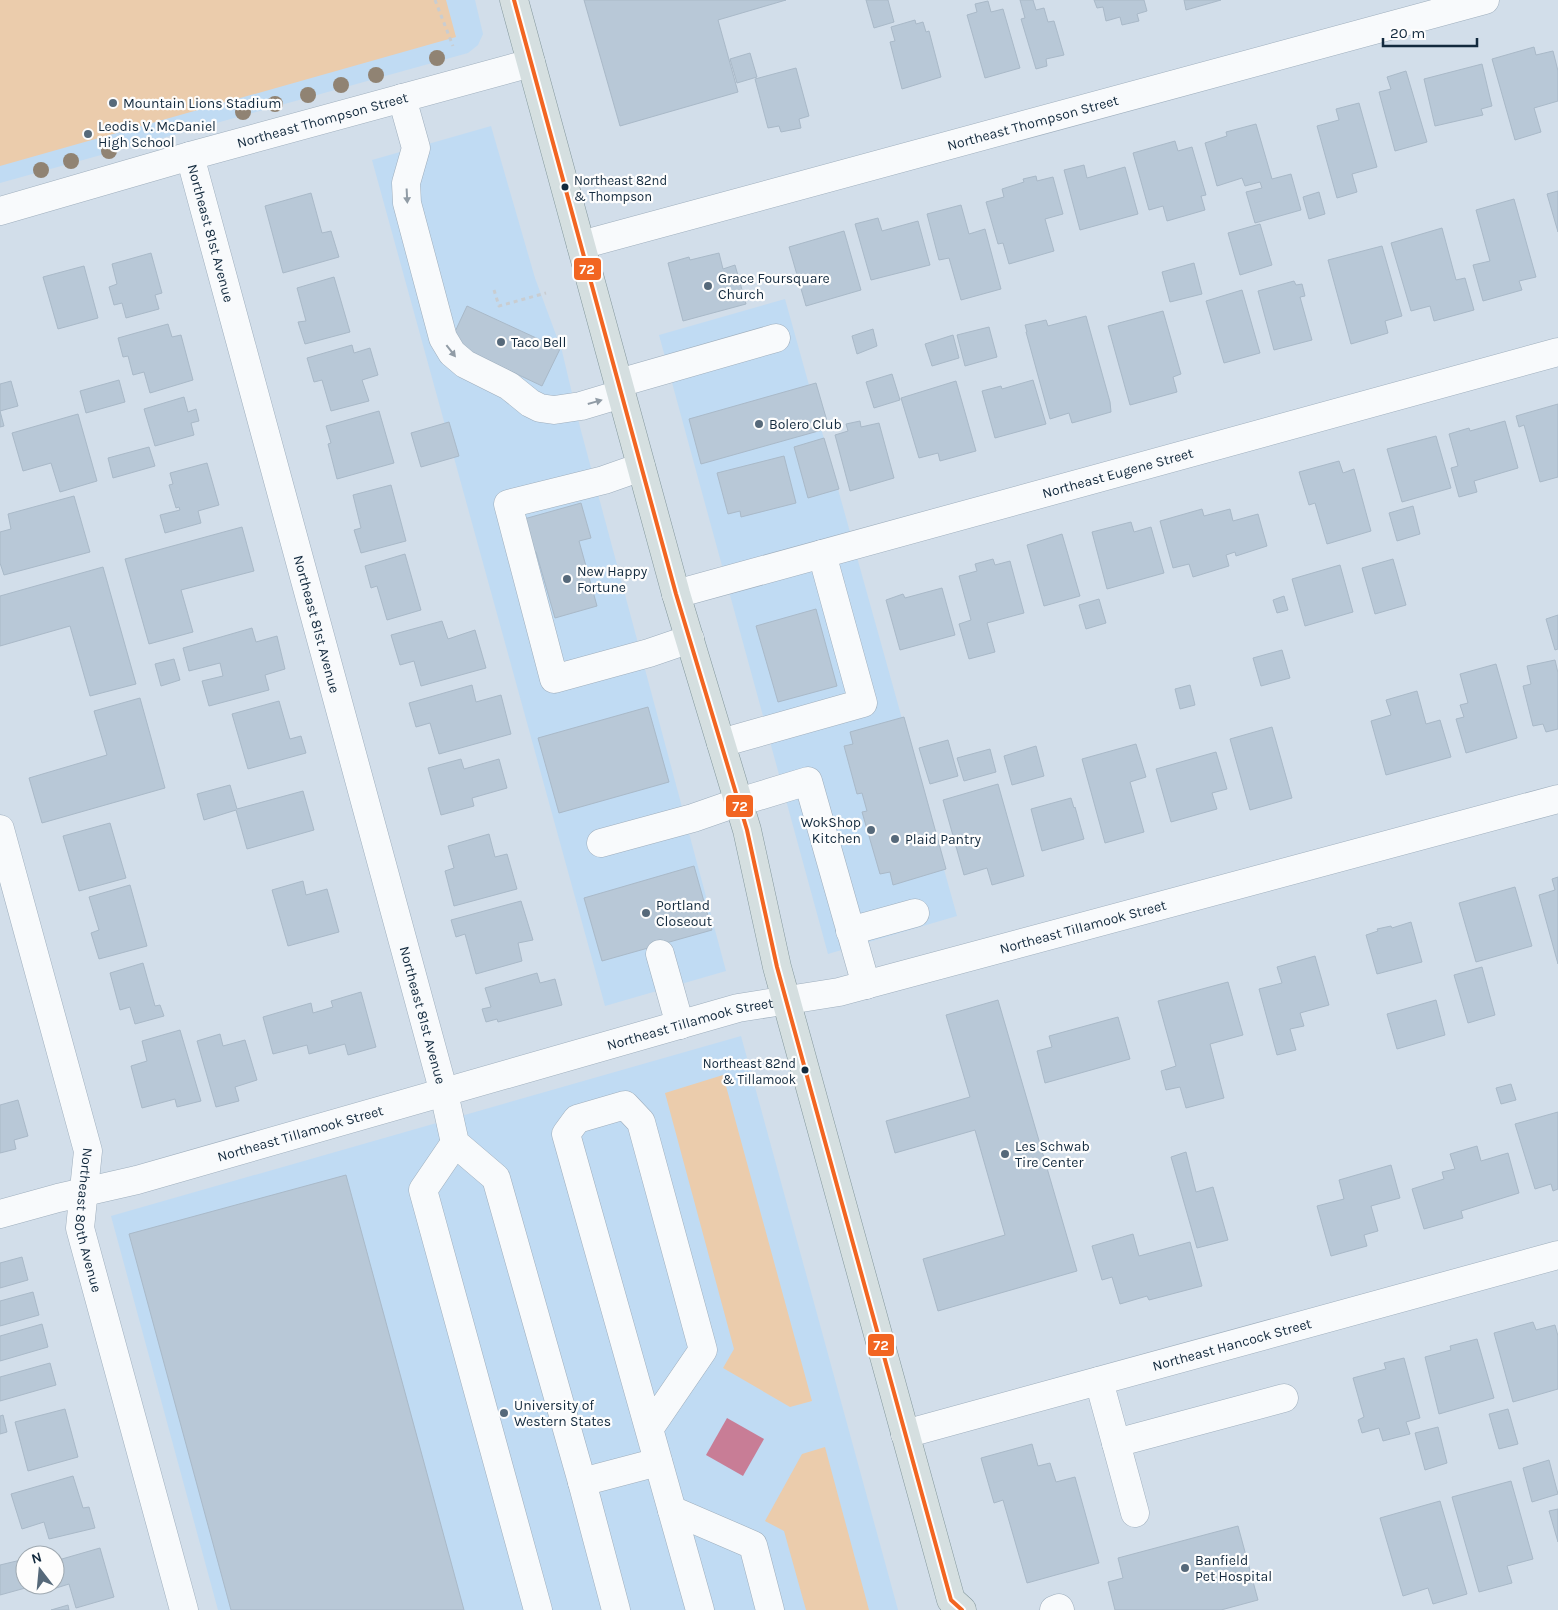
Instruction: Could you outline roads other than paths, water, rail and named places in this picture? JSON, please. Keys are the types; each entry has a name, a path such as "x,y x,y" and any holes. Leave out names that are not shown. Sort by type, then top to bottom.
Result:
{"main road":[{"path":"514,0 676,594 747,830 778,967 954,1607"}],"street":[{"name":"Northeast Thompson Street","path":"581,245 1484,0"},
{"name":"Northeast Thompson Street","path":"0,211 190,156 531,63"},
{"path":"402,98 416,148 406,183 407,203 443,338 452,353 465,364 509,386 530,403 540,408 554,410 572,408 620,389 776,338"},
{"name":"Northeast 81st Avenue","path":"190,156 444,1093 455,1142"},
{"name":"Northeast Eugene Street","path":"676,594 1558,352"},
{"path":"641,467 604,480 508,504 554,679 649,653 690,639"},
{"path":"721,743 864,703 822,554"},
{"path":"601,843 693,818 808,781 866,984"},
{"name":"Northeast Tillamook Street","path":"0,1214 147,1177 738,1008 838,992 1558,799"},
{"name":"Northeast 80th Avenue","path":"0,829 88,1151 80,1228 184,1610"},
{"path":"850,931 915,913"},
{"path":"660,954 680,1025"},
{"path":"649,1429 703,1350 640,1122 625,1105 577,1119 566,1134 658,1462 700,1610"},
{"path":"538,1610 423,1190 455,1142 496,1178 616,1610"},
{"name":"Northeast Hancock Street","path":"905,1434 1558,1256"},
{"path":"1099,1381 1135,1512"},
{"path":"1116,1443 1284,1398"},
{"path":"582,1482 658,1462"},
{"path":"672,1510 753,1545 770,1610"},
{"path":"1054,1610 1059,1608 1060,1610"}],"place":[{"name":"Mountain Lions Stadium","path":"113,103"},
{"name":"Leodis V. McDaniel High School","path":"88,134"},
{"name":"Northeast 82nd & Thompson","path":"565,187"},
{"name":"Grace Foursquare Church","path":"708,286"},
{"name":"Taco Bell","path":"501,342"},
{"name":"Bolero Club","path":"759,424"},
{"name":"New Happy Fortune","path":"567,579"},
{"name":"WokShop Kitchen","path":"871,830"},
{"name":"Plaid Pantry","path":"895,839"},
{"name":"Portland Closeout","path":"646,913"},
{"name":"Northeast 82nd & Tillamook","path":"805,1070"},
{"name":"Les Schwab Tire Center","path":"1005,1154"},
{"name":"University of Western States","path":"504,1413"},
{"name":"Banfield Pet Hospital","path":"1185,1568"}]}
